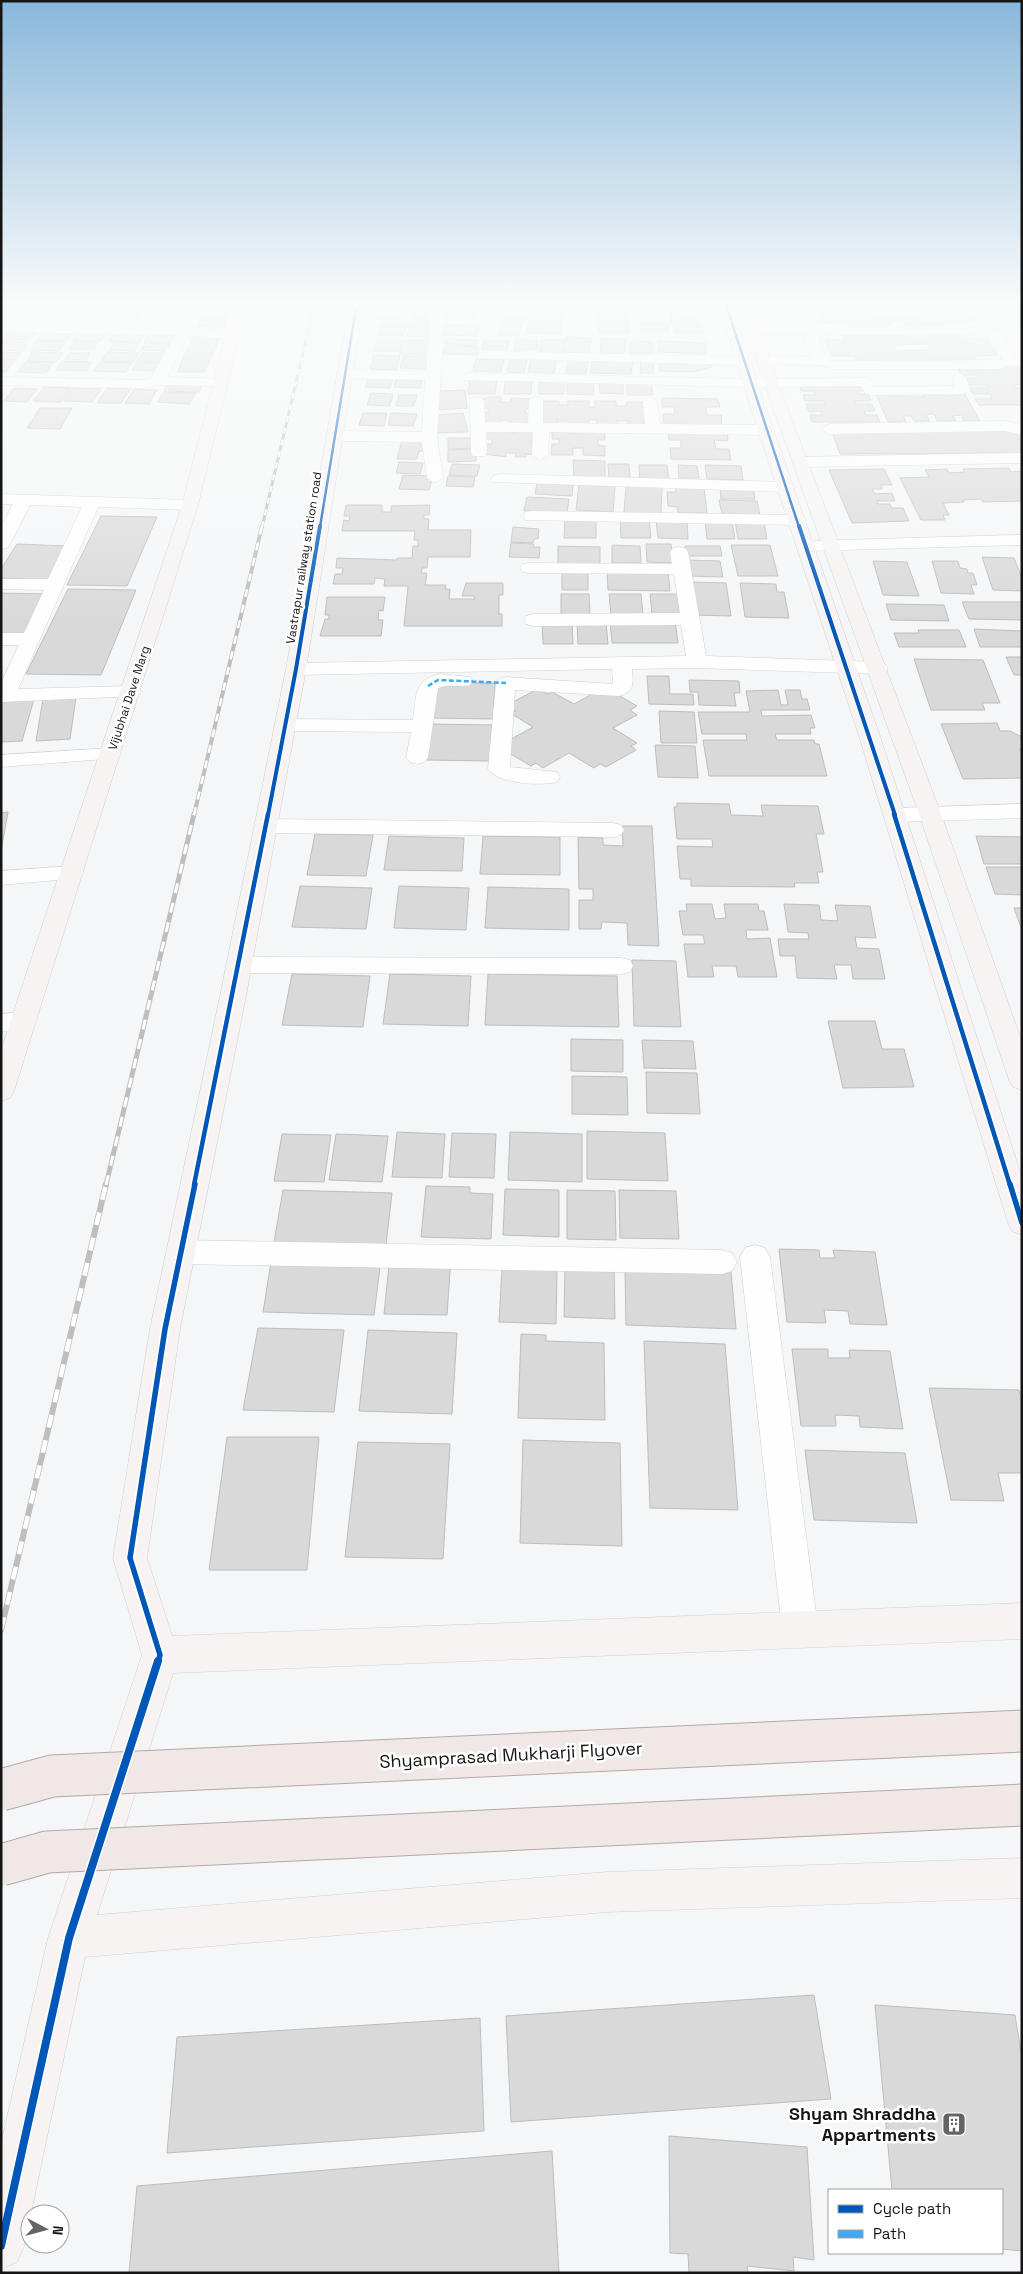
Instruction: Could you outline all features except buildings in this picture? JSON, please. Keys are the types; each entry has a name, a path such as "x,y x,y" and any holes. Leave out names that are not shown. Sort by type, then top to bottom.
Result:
{"main road":[{"name":"Shyamprasad Mukharji Flyover","path":"1,1790 52,1776 1022,1731"},
{"path":"1,1864 47,1852 1022,1805"}],"street":[{"name":"Vijubhai Dave Marg","path":"1,1091 13,1022 72,873 190,505 215,408"},
{"name":"Vastrapur railway station road","path":"160,1655 130,1558 165,1329 239,965 296,669 339,408"},
{"path":"431,408 429,438 435,478"},
{"path":"477,408 479,453"},
{"path":"537,408 540,455"},
{"path":"651,408 652,429"},
{"path":"758,408 798,520 895,815 1022,1223"},
{"path":"781,408 878,668 1022,1080"},
{"path":"829,428 1005,426 1022,430"},
{"path":"478,427 766,430"},
{"path":"335,436 429,438"},
{"path":"801,462 1022,458"},
{"path":"499,479 786,488"},
{"path":"1,500 190,505"},
{"path":"1,544 24,500"},
{"path":"92,502 4,695 131,692"},
{"path":"530,516 798,520"},
{"path":"806,546 1022,540"},
{"path":"529,568 681,561 695,654"},
{"path":"1,584 55,585"},
{"path":"533,620 690,619"},
{"path":"1,639 31,639"},
{"path":"296,669 622,664 763,646"},
{"path":"695,654 878,668"},
{"path":"416,758 428,686 431,683 450,680 620,690 624,684 622,664"},
{"path":"506,683 499,769 506,774 550,777"},
{"path":"285,725 422,726"},
{"path":"1,761 111,754"},
{"path":"895,815 1022,811"},
{"path":"266,826 613,830"},
{"path":"1,878 72,873"},
{"path":"239,965 621,966"},
{"path":"181,1252 722,1262"},
{"path":"755,1257 800,1629"},
{"path":"1,2246 69,1938 160,1655 1022,1621"},
{"path":"69,1938 607,1892 1022,1878"}],"railway":[{"path":"262,527 290,408"},
{"path":"194,815 262,526"},
{"path":"106,1185 194,814"},
{"path":"1,1630 106,1184"}],"marked path":[{"path":"428,686 438,680 506,683"}],"cycle path":[{"path":"1,2246 69,1938 160,1655 130,1558 165,1329 233,996 296,669 339,408"},
{"path":"759,408 870,736 1022,1223"}],"place":[{"name":"Shyam Shraddha Appartments","path":"954,2124"}]}
